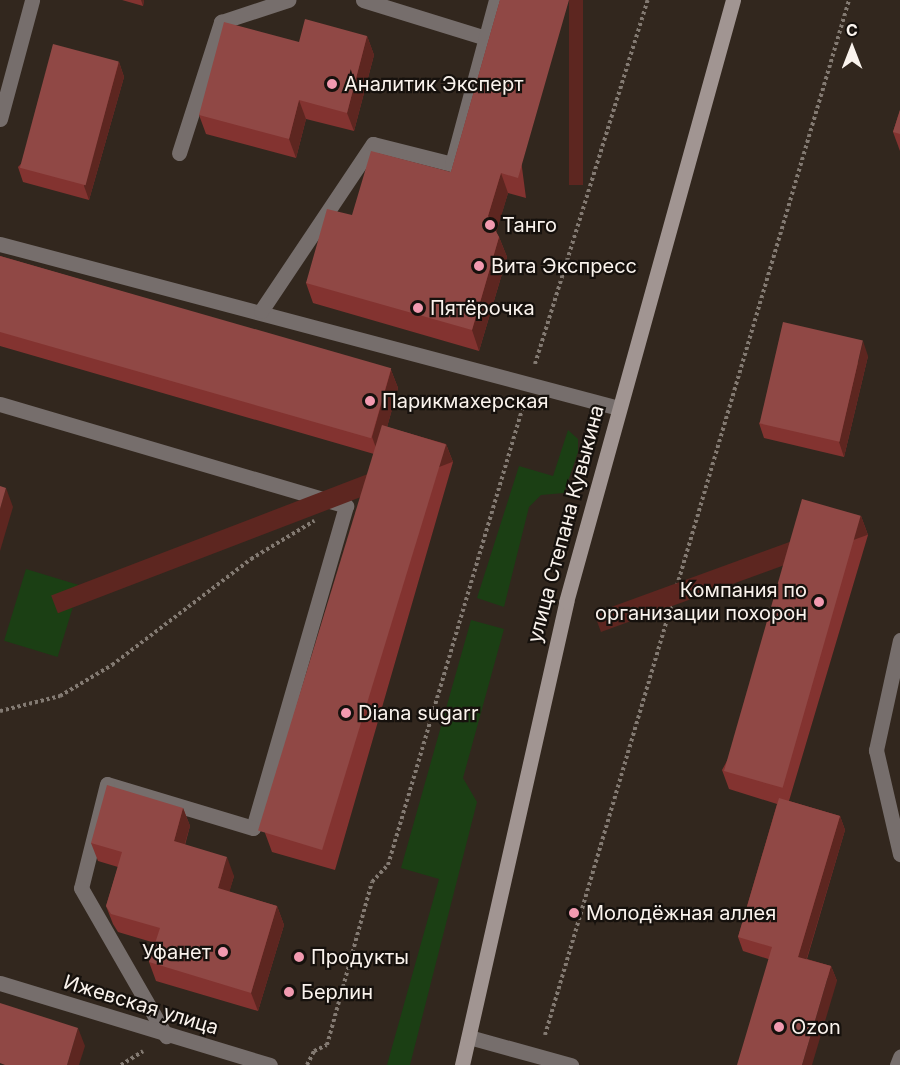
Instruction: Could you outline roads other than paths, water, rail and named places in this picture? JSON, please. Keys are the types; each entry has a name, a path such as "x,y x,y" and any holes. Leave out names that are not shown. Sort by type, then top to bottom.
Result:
{"main road":[{"name":"улица Степана Кувыкина","path":"462,1065 527,761 619,408 733,0"}],"street":[{"path":"0,119 32,0"},
{"path":"179,153 220,22 288,0"},
{"path":"363,0 486,38"},
{"path":"261,310 373,144 452,164 496,0"},
{"path":"0,244 261,310 619,408"},
{"path":"0,404 346,506 253,828 107,784 81,888 166,1036"},
{"path":"900,640 876,750 900,854"},
{"name":"Ижевская улица","path":"0,983 166,1036 270,1065"},
{"path":"469,1037 572,1065"},
{"path":"897,1065 900,1057"}],"place":[{"name":"Аналитик Эксперт","path":"332,84"},
{"name":"Танго","path":"490,225"},
{"name":"Вита Экспресс","path":"479,266"},
{"name":"Пятёрочка","path":"418,308"},
{"name":"Парикмахерская","path":"370,401"},
{"name":"Компания по организации похорон","path":"819,602"},
{"name":"Diana sugarr","path":"346,713"},
{"name":"Молодёжная аллея","path":"574,913"},
{"name":"Уфанет","path":"223,952"},
{"name":"Продукты","path":"299,957"},
{"name":"Берлин","path":"289,992"},
{"name":"Ozon","path":"779,1027"}]}
